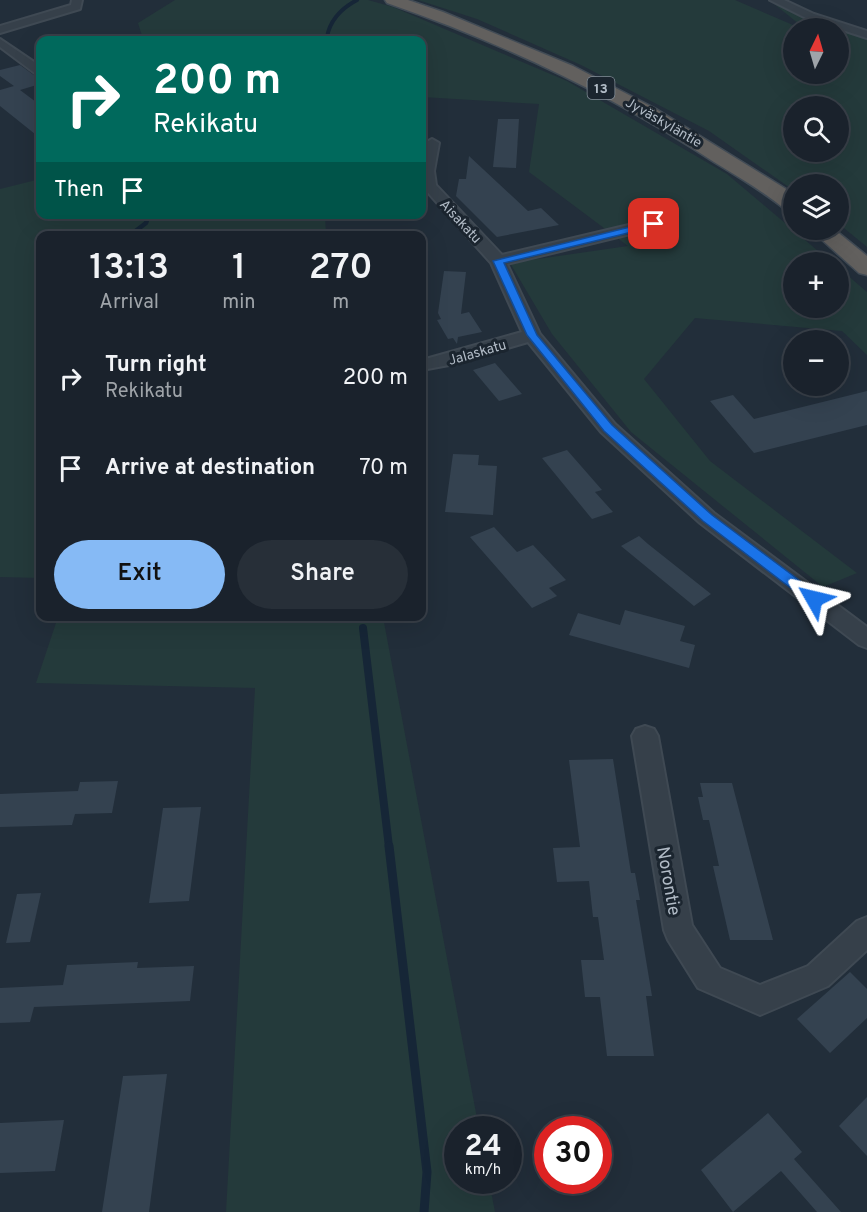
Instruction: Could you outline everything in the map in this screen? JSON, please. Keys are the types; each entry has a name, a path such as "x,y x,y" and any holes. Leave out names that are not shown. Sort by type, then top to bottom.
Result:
{"highway":[{"name":"Jyväskyläntie","path":"393,0 439,15 553,63 670,123 783,198"},
{"path":"834,240 867,268"}],"street":[{"path":"0,30 76,7 77,0"},
{"path":"775,0 867,35"},
{"path":"0,42 36,67"},
{"name":"Aisakatu","path":"432,143 427,171 429,186 498,261 532,335 616,435 707,518 867,639"},
{"path":"498,261 654,224"},
{"name":"Jalaskatu","path":"426,364 532,335"},
{"name":"Norontie","path":"645,736 678,930 709,978 760,1000 818,976 867,931"}],"green space":[{"path":"175,0 368,0 393,7 567,81 727,174 783,221 783,240 805,240 819,252 783,252 783,318 849,318 849,277 867,292 867,355 849,338 849,330 695,318 644,379 710,461 857,573 823,587 631,432 552,334 510,263 628,246 529,172 539,104 426,97 426,36 142,36 138,23"},
{"path":"418,0 735,0 783,21 783,84 849,84 849,33 867,39 867,247 849,232 849,174 783,174 783,183 709,131 581,65 477,19"},
{"path":"773,3 811,18 792,18"},
{"path":"36,180 36,219 325,219 326,231 36,231 36,578 0,577 0,189"},
{"path":"57,621 384,621 477,1116 444,1116 444,1194 492,1194 495,1212 226,1212 255,688 36,683"}],"building":[{"path":"20,65 36,76 36,85 20,90 36,102 36,135 0,106 0,90 14,86 0,76 0,70"},
{"path":"498,119 519,119 516,168 493,167"},
{"path":"469,156 528,211 541,208 559,225 497,237 456,196 459,179 466,179"},
{"path":"444,271 466,272 461,314 469,312 482,332 458,337 457,344 453,338 448,339 437,320 441,319 438,313"},
{"path":"495,363 522,394 499,401 473,370"},
{"path":"867,391 867,425 754,453 710,401 733,395 754,419"},
{"path":"567,450 602,490 595,492 613,512 592,519 542,458"},
{"path":"453,454 479,455 478,465 497,466 493,515 445,512"},
{"path":"494,527 517,552 533,545 566,580 549,588 557,596 532,608 470,537"},
{"path":"639,536 711,594 694,606 621,546"},
{"path":"625,610 685,626 680,641 695,645 689,668 569,635 578,613 620,625"},
{"path":"613,759 631,873 635,873 640,900 636,900 652,996 646,996 654,1056 607,1056 600,997 585,997 581,960 604,960 598,917 593,917 589,881 557,882 553,848 580,847 569,760"},
{"path":"118,781 112,813 75,814 72,825 0,827 0,794 78,791 80,782"},
{"path":"700,783 732,783 773,940 730,940 713,866 719,866 709,820 703,820 698,797 703,797"},
{"path":"201,807 189,901 149,903 163,808"},
{"path":"41,893 30,942 6,943 17,894"},
{"path":"138,962 137,968 194,966 190,1001 34,1007 30,1022 0,1023 0,988 63,985 67,965"},
{"path":"850,972 867,989 867,1018 830,1053 797,1019"},
{"path":"167,1074 149,1212 102,1212 123,1076"},
{"path":"867,1097 867,1156 839,1126"},
{"path":"768,1113 802,1152 794,1159 841,1212 817,1212 781,1171 733,1212 701,1170"},
{"path":"64,1120 55,1171 0,1173 0,1123"}],"waterway":[{"path":"327,36 338,15 357,0"},
{"path":"136,231 146,223 147,219"},
{"path":"363,628 389,847"},
{"path":"389,846 427,1172 424,1212"}],"route":[{"path":"654,224 498,261 532,335 608,428 707,518 814,599"}]}
